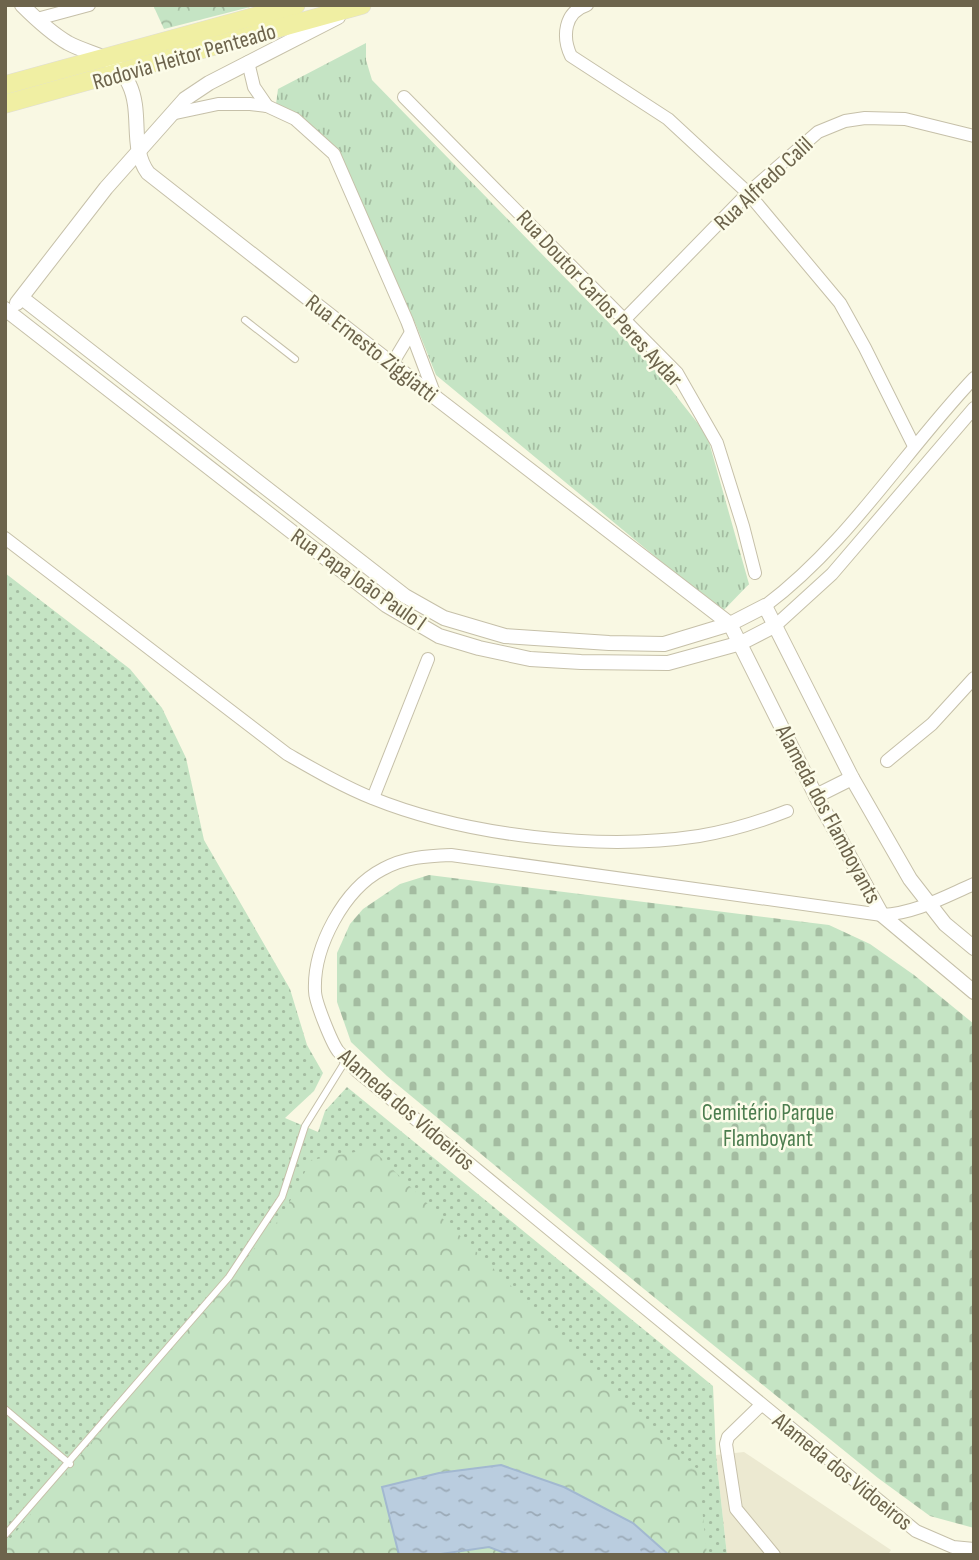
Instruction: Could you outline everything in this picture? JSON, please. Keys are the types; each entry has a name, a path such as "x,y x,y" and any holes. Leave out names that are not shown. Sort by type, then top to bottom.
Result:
{"main road":[{"name":"Rodovia Heitor Penteado","path":"5,85 296,5"},
{"name":"Rodovia Heitor Penteado","path":"5,104 359,6"}],"street":[{"path":"22,5 50,31 83,50 107,57 123,73 136,106 138,152"},
{"path":"37,19 89,5"},
{"path":"587,5 569,18 565,32 570,56 668,118 748,193 840,303 914,446"},
{"path":"7,313 22,298 122,168 186,99 248,62 359,6"},
{"path":"248,62 254,87 267,106"},
{"name":"Rua Doutor Carlos Peres Aydar","path":"404,97 677,373 717,443 755,573"},
{"path":"171,114 218,104 267,106 295,118 334,154 407,321 436,398"},
{"name":"Rua Alfredo Calil","path":"625,319 748,193 818,132 845,121 865,118 905,119 974,136"},
{"name":"Rua Ernesto Ziggiatti","path":"138,152 148,173 730,624 741,643"},
{"name":"Rua Papa João Paulo I","path":"22,298 405,596 444,618 505,636 569,642 664,644 730,624 765,606 794,584 842,535 914,446 974,378"},
{"name":"Rua Papa João Paulo I","path":"7,313 386,605 439,636 530,659 668,663 741,643 776,625 832,574 974,408"},
{"path":"392,364 410,334"},
{"path":"5,538 287,754 328,778 373,798 420,814 488,829 551,838 612,842 699,836 758,822 787,811"},
{"path":"765,606 776,625"},
{"name":"Alameda dos Flamboyants","path":"776,625 852,778 910,879 945,924 974,948"},
{"name":"Alameda dos Flamboyants","path":"741,643 816,796 882,915 974,992"},
{"path":"373,798 428,659"},
{"path":"887,761 932,724 974,678"},
{"path":"816,796 852,778"},
{"name":"Alameda dos Vidoeiros","path":"974,884 916,910 882,915 451,855 412,857 382,869 357,887 339,909 318,961 315,993 336,1049 346,1060 568,1247 916,1531 953,1547 974,1549"},
{"path":"761,1405 728,1437 726,1444 736,1509 774,1555"}],"lane":[{"path":"245,320 295,359"},
{"path":"5,1535 70,1464 229,1277 282,1197 305,1126 346,1060"},
{"path":"5,1409 70,1464"}],"shaded area":[{"path":"744,1452 891,1550 888,1555 727,1555 716,1455"}],"green space":[{"path":"153,5 258,5 164,29"},
{"path":"366,43 366,60 372,80 658,373 707,435 749,584 722,612 436,375 416,325 337,154 276,104 278,89"},
{"path":"5,573 130,669 162,708 186,758 204,840 290,989 307,1045 323,1073 314,1091 285,1118 318,1132 325,1111 347,1087 713,1386 716,1455 727,1555 5,1555"},
{"name":"Cemitério Parque Flamboyant","path":"429,875 829,925 870,944 914,975 974,1024 974,1528 930,1516 878,1478 644,1289 387,1076 351,1042 337,1002 337,953 350,924 363,909 400,884"},
{"path":"372,1149 698,1470 707,1555 669,1555 633,1523 564,1487 500,1465 439,1473 382,1487 399,1555 5,1555 5,1545 283,1215 311,1160"},
{"path":"489,1547 510,1555 434,1555 441,1553"}],"water":[{"path":"501,1465 564,1487 633,1523 669,1555 510,1555 489,1547 434,1555 399,1555 382,1487 439,1473"}]}
